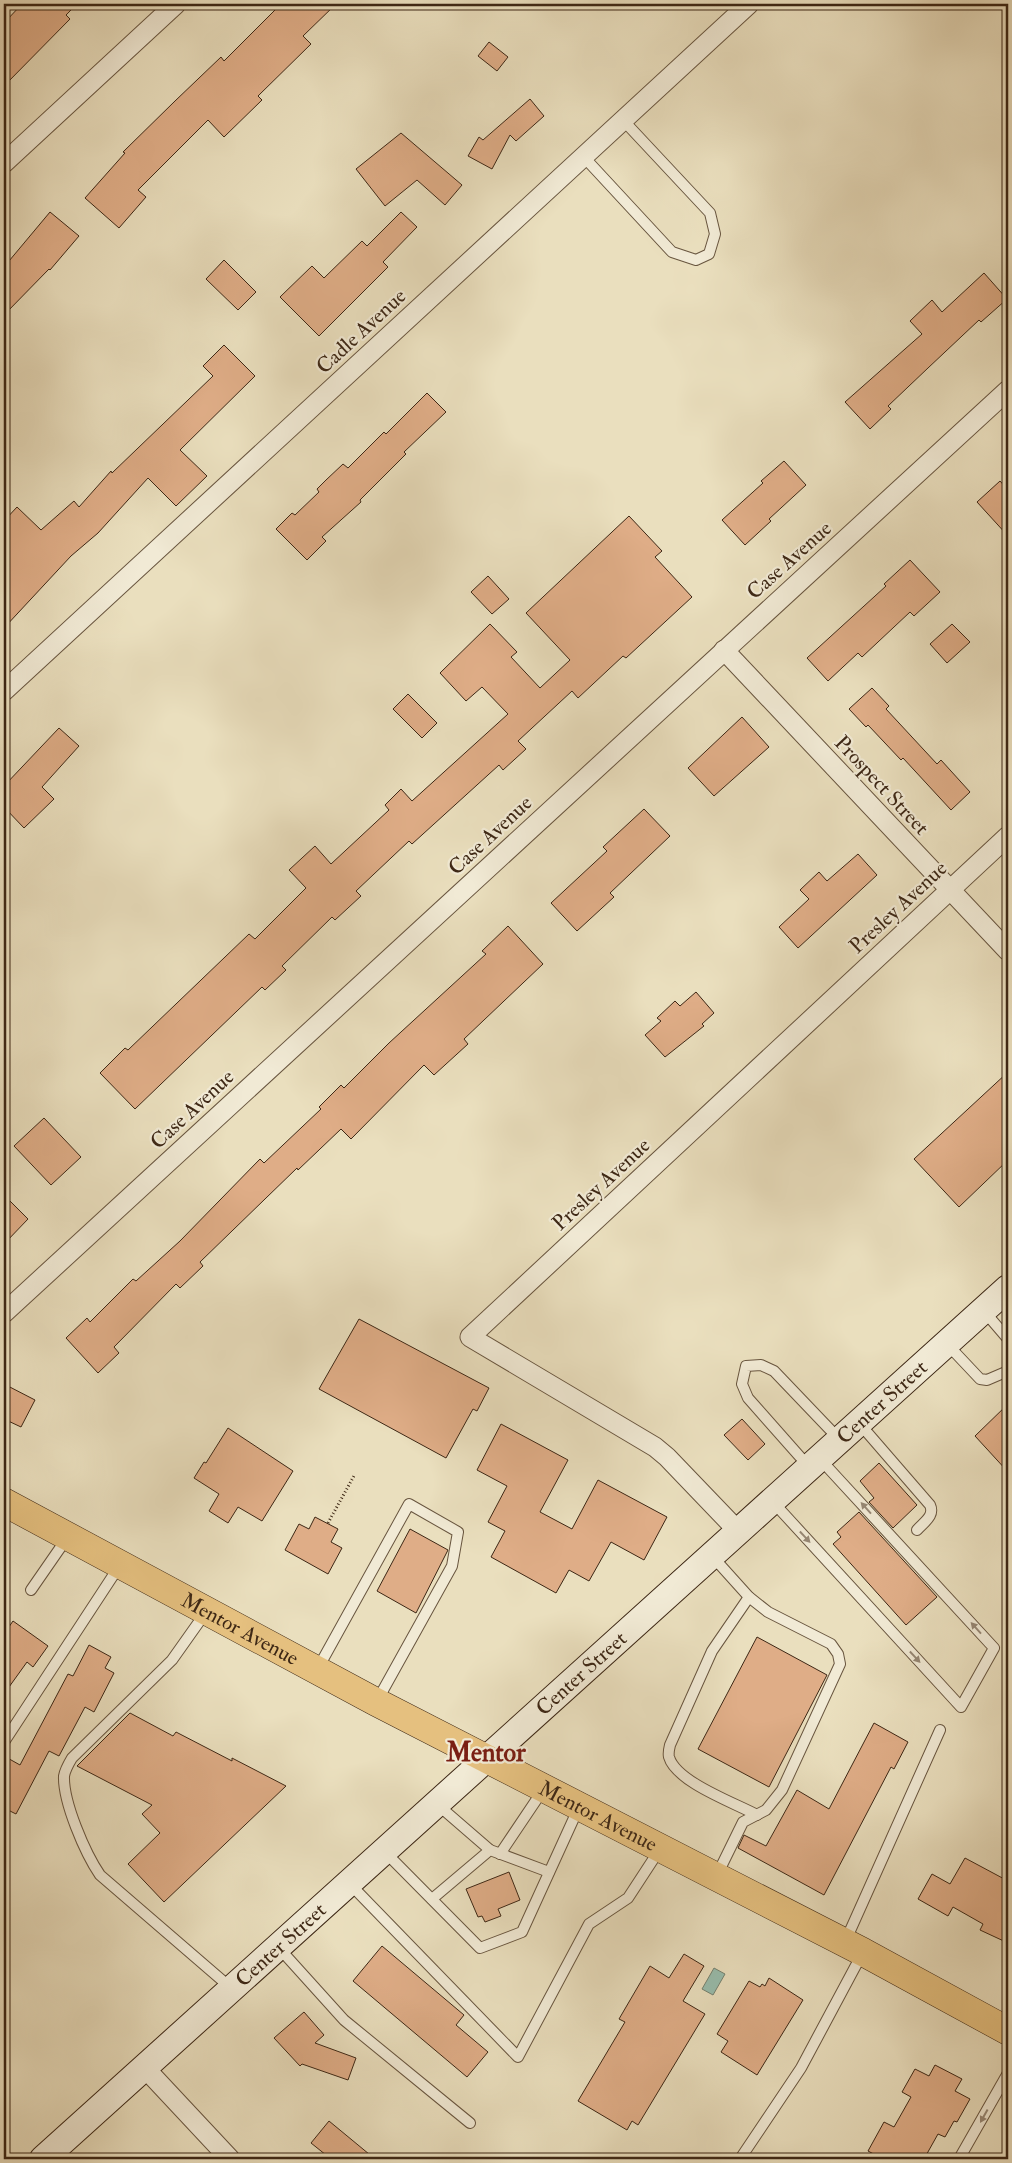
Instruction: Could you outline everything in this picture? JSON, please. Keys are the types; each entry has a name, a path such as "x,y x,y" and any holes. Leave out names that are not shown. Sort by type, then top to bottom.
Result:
{"main road":[{"name":"Center Street","path":"43,2159 1008,1288"},
{"name":"Mentor Avenue","path":"4,1502 317,1671 854,1948 1008,2031"}],"street":[{"path":"4,163 176,4"},
{"name":"Cadle Avenue","path":"4,690 749,4"},
{"name":"Case Avenue","path":"4,1313 1008,390"},
{"name":"Prospect Street","path":"724,650 1008,950"},
{"name":"Presley Avenue","path":"738,1531 667,1457 655,1447 470,1337 1008,836"},
{"path":"144,2067 230,2159"}],"lane":[{"path":"583,156 672,252 696,260 709,254 715,234 710,213 623,120"},
{"path":"984,1310 1008,1339"},
{"path":"947,1343 980,1379 986,1380 1008,1371"},
{"path":"772,1501 961,1707 994,1648 814,1462 748,1398 742,1384 746,1366 761,1366 774,1371 839,1439"},
{"path":"859,1422 930,1505 932,1513 917,1530"},
{"path":"317,1671 409,1504 458,1532 452,1566 376,1702"},
{"path":"31,1590 68,1537"},
{"path":"712,1556 749,1597 779,1619 831,1644 838,1654 840,1664 782,1790 773,1803 743,1822 716,1878"},
{"path":"4,1742 120,1564"},
{"path":"749,1597 712,1651 670,1745 668,1755 672,1764 684,1777 757,1814"},
{"path":"207,1612 172,1660 72,1758 64,1773 65,1791 88,1858 100,1875 231,1989"},
{"path":"740,2159 801,2068 854,1948 940,1730"},
{"path":"432,1900 495,1852 544,1789"},
{"path":"438,1804 495,1852 549,1872"},
{"path":"385,1852 480,1948 522,1932 578,1807"},
{"path":"349,1884 518,2058 589,1924 628,1898 660,1849"},
{"path":"278,1948 344,2020 470,2123"},
{"path":"959,2159 1008,2073"}],"path":[{"path":"328,1524 355,1474"}],"shaded area":[{"path":"714,1968 725,1974 713,1995 702,1989"}],"building":[{"path":"22,4 77,4 66,15 70,19 4,86 4,23"},
{"path":"281,4 336,4 303,36 311,44 258,96 262,100 224,137 208,120 138,190 146,197 119,228 85,198 125,153 123,152 221,57 224,61"},
{"path":"489,42 508,57 497,71 478,56"},
{"path":"530,99 544,116 516,141 510,135 492,169 468,156 479,137 483,140"},
{"path":"401,133 462,185 445,205 417,180 385,206 356,169"},
{"path":"50,212 79,236 50,270 4,315 4,267"},
{"path":"401,212 417,227 383,262 388,267 319,336 280,297 312,266 324,278 362,241 367,246"},
{"path":"224,260 256,292 238,310 206,279"},
{"path":"984,273 1007,299 981,322 979,320 928,368 888,406 891,409 870,429 845,402 922,334 910,321 932,300 942,312"},
{"path":"224,345 255,376 180,450 207,476 176,506 148,478 98,533 71,556 4,628 4,521 17,507 41,530 74,501 79,507 111,471 112,473 213,376 203,366"},
{"path":"427,393 446,412 404,452 406,454 360,500 361,502 322,537 326,541 307,560 276,529 292,513 295,515 319,492 317,489 343,464 348,468 384,432 386,434"},
{"path":"784,461 806,485 769,519 771,521 745,545 722,520"},
{"path":"1000,481 1008,490 1008,536 977,502"},
{"path":"629,516 662,551 655,557 692,597 626,658 623,656 578,698 572,691 518,741 526,749 503,770 499,765 412,844 409,841 356,891 361,896 335,920 332,917 282,966 286,970 265,990 262,987 135,1109 100,1073 125,1048 128,1050 249,934 255,939 306,888 289,870 315,846 331,864 389,810 385,805 401,789 412,801 508,714 482,687 466,701 440,673 490,624 517,652 511,657 540,688 570,660 526,613"},
{"path":"910,560 940,592 914,616 910,612 862,657 858,653 828,681 807,658 886,586 884,584"},
{"path":"488,576 509,599 492,614 471,592"},
{"path":"952,624 970,642 947,663 930,644"},
{"path":"872,688 889,706 886,709 937,764 941,760 970,792 951,810 903,758 901,760 868,725 866,727 849,709"},
{"path":"408,694 437,723 422,738 393,709"},
{"path":"742,717 769,747 714,796 688,768"},
{"path":"59,728 79,746 42,787 54,799 24,828 4,807 4,786"},
{"path":"644,809 670,836 610,893 614,897 577,931 551,903 607,851 603,847"},
{"path":"858,854 877,875 798,948 779,927 809,899 800,890 819,872 827,881"},
{"path":"508,926 543,964 464,1039 468,1044 434,1075 424,1065 351,1139 341,1129 298,1170 297,1168 200,1262 203,1266 180,1288 176,1284 114,1347 119,1353 98,1373 66,1338 87,1318 90,1322 133,1279 136,1281 180,1241 260,1159 264,1163 321,1109 319,1107 341,1085 344,1088 389,1043 486,954 482,951"},
{"path":"696,992 714,1013 702,1024 704,1026 665,1057 645,1035 661,1021 657,1018 675,1001 680,1006"},
{"path":"1008,1072 1008,1160 959,1207 914,1159"},
{"path":"44,1118 81,1157 51,1185 14,1146"},
{"path":"4,1195 28,1219 4,1244"},
{"path":"359,1319 489,1388 477,1411 473,1409 446,1458 319,1389"},
{"path":"4,1384 35,1400 21,1427 4,1419"},
{"path":"1008,1404 1008,1472 975,1436"},
{"path":"742,1419 765,1444 748,1460 724,1435"},
{"path":"501,1424 568,1460 540,1512 572,1529 598,1480 667,1517 644,1560 611,1542 589,1581 569,1570 556,1593 491,1557 505,1531 488,1522 507,1486 477,1470"},
{"path":"228,1428 293,1471 262,1521 238,1507 228,1523 209,1511 219,1494 194,1478"},
{"path":"879,1463 917,1505 893,1528 869,1502 874,1498 860,1481"},
{"path":"859,1512 937,1597 906,1625 833,1544 841,1537 837,1532"},
{"path":"315,1517 338,1529 331,1542 342,1548 328,1574 285,1550 299,1524 309,1529"},
{"path":"410,1529 448,1550 416,1613 377,1591"},
{"path":"13,1621 48,1646 33,1667 27,1662 4,1694 4,1634"},
{"path":"757,1637 827,1675 769,1787 698,1749"},
{"path":"89,1645 111,1657 105,1668 114,1673 94,1712 85,1707 59,1756 49,1751 16,1814 4,1808 4,1756 20,1765 68,1674 73,1676"},
{"path":"130,1713 173,1736 176,1732 286,1786 164,1902 128,1864 160,1833 142,1814 152,1805 77,1766"},
{"path":"874,1723 908,1742 894,1769 891,1767 824,1895 738,1848 744,1835 766,1846 797,1790 829,1809"},
{"path":"965,1858 1008,1881 1008,1943 980,1930 983,1924 953,1907 948,1916 918,1899 932,1874 950,1884"},
{"path":"509,1872 520,1900 498,1909 501,1916 485,1922 482,1916 478,1917 466,1889"},
{"path":"382,1946 464,2015 456,2025 488,2052 467,2077 353,1981"},
{"path":"684,1954 704,1966 683,2001 705,2014 638,2125 632,2121 627,2130 578,2101 625,2022 619,2019 650,1966 669,1978"},
{"path":"769,1978 803,2000 757,2075 721,2052 728,2041 717,2034 749,1981 760,1987 762,1984 765,1986"},
{"path":"304,2012 324,2035 315,2043 356,2058 348,2080 302,2064 300,2066 274,2038"},
{"path":"935,2065 962,2079 955,2091 970,2099 957,2122 954,2121 945,2137 938,2134 924,2159 883,2159 868,2151 884,2122 894,2127 911,2097 902,2092 915,2069 929,2076"},
{"path":"329,2121 375,2159 331,2159 311,2143"}],"district":[{"name":"Mentor","path":"486,1752"}]}
